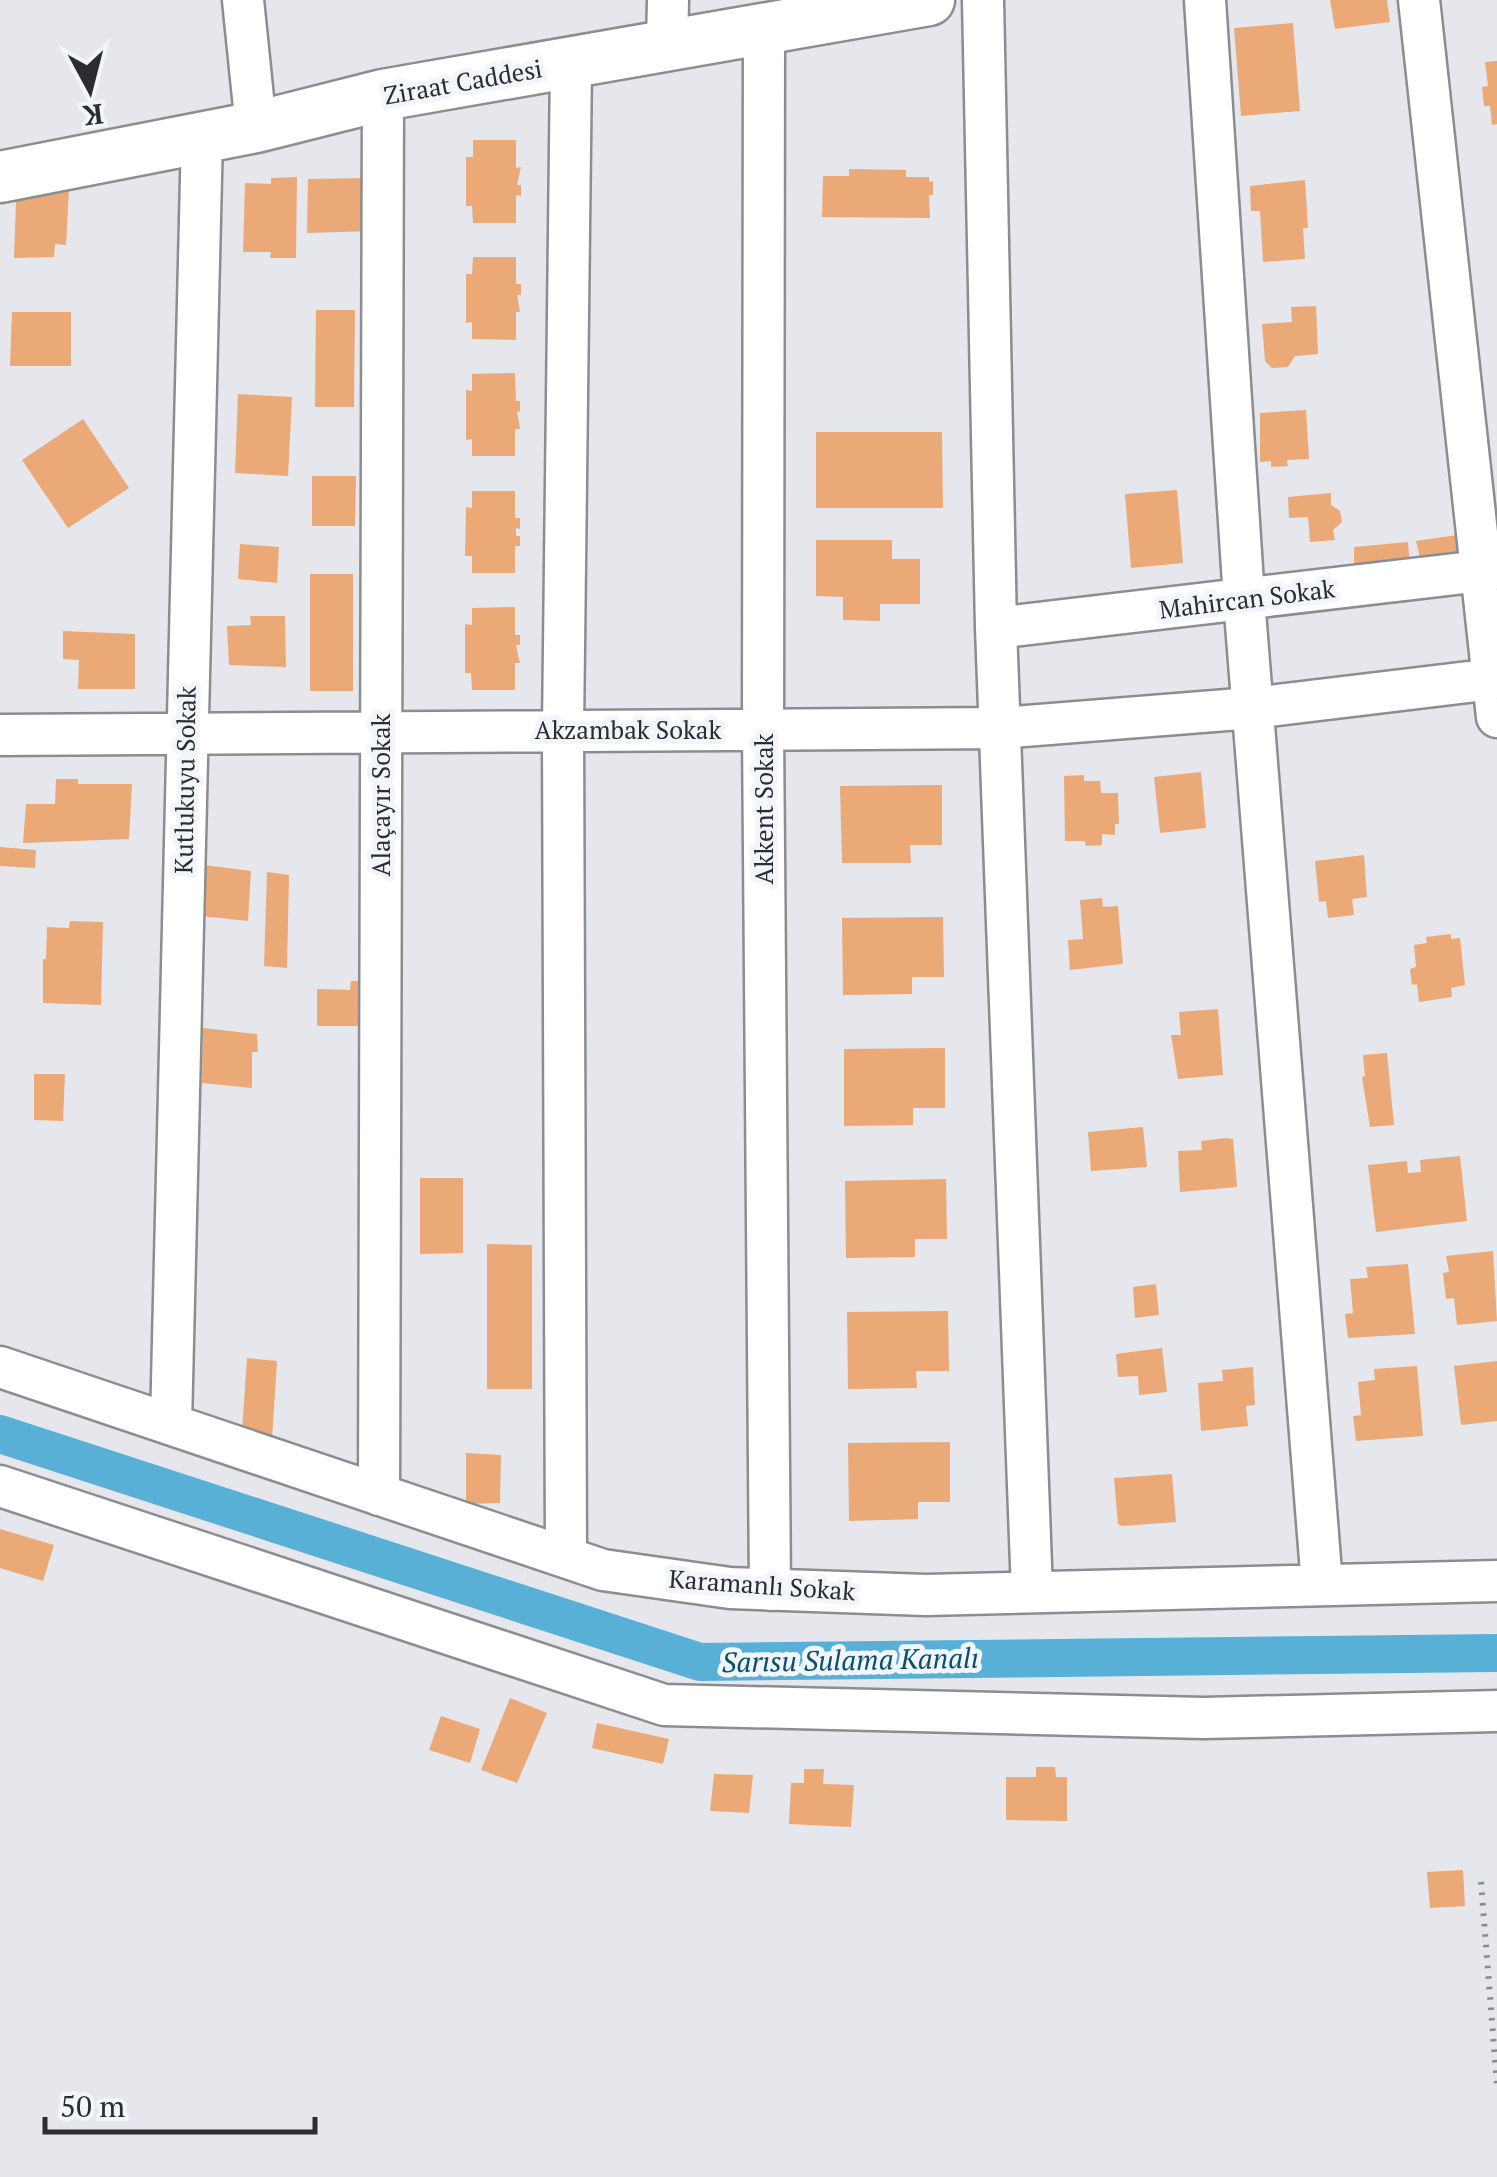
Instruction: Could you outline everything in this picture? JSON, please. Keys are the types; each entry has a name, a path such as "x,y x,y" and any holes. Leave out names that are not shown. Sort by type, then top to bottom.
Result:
{"street":[{"path":"242,0 256,128"},
{"name":"Ziraat Caddesi","path":"0,177 256,128 383,95 572,64 667,22 764,28 930,0"},
{"path":"983,0 996,628 1032,1592"},
{"path":"1205,0 1252,708 1322,1585"},
{"path":"1419,0 1489,570 1495,698"},
{"name":"Akkent Sokak","path":"764,28 763,730 770,1590"},
{"path":"566,1557 563,730 572,64"},
{"name":"Alaçayır Sokak","path":"379,1495 383,95"},
{"name":"Kutlukuyu Sokak","path":"171,1424 202,136"},
{"name":"Mahircan Sokak","path":"996,628 1489,570"},
{"name":"Akzambak Sokak","path":"0,735 1000,728 1252,708 1495,698"},
{"name":"Karamanlı Sokak","path":"0,1366 603,1570 730,1588 926,1595 1497,1581"},
{"path":"0,1486 664,1705 1204,1718 1497,1711"}],"path":[{"path":"1481,1882 1497,2085"}],"building":[{"path":"1330,0 1387,0 1390,22 1335,29"},
{"path":"1293,23 1300,111 1241,116 1234,28"},
{"path":"1497,61 1497,124 1492,125 1482,87 1488,86 1485,62"},
{"path":"473,140 516,140 516,168 521,167 517,185 521,185 521,196 516,195 516,223 473,223 472,206 466,206 466,157 473,157"},
{"path":"849,169 906,170 906,177 929,177 929,182 933,181 930,218 822,217 823,176 849,176"},
{"path":"297,177 296,258 270,258 271,252 243,252 245,183 271,184 271,178"},
{"path":"370,178 373,231 307,233 308,179"},
{"path":"1305,180 1305,259 1263,262 1260,211 1251,211 1250,186"},
{"path":"69,190 66,245 55,244 54,257 14,258 16,201"},
{"path":"473,257 516,257 516,284 521,284 521,295 517,295 520,312 516,312 516,340 472,339 472,322 466,323 466,274 472,274"},
{"path":"1316,306 1318,354 1295,356 1288,367 1272,368 1265,361 1262,324 1292,322 1291,307"},
{"path":"316,310 355,310 354,407 315,407"},
{"path":"12,312 71,312 71,366 10,366"},
{"path":"515,373 520,429 515,429 515,456 472,456 472,439 466,440 466,390 472,391 472,374"},
{"path":"238,394 292,397 288,476 235,473"},
{"path":"1306,410 1309,459 1287,460 1288,466 1271,467 1271,461 1260,462 1260,413"},
{"path":"83,419 129,488 68,528 22,460"},
{"path":"816,432 942,432 943,508 816,508"},
{"path":"312,476 356,476 355,526 312,526"},
{"path":"1177,490 1183,563 1131,568 1125,494"},
{"path":"472,491 515,491 515,518 520,518 516,536 520,536 520,546 515,546 515,573 472,573 472,556 465,556 466,507 472,508"},
{"path":"1331,493 1331,505 1340,511 1342,522 1333,530 1335,540 1310,542 1308,517 1289,518 1288,497"},
{"path":"1457,535 1460,559 1422,566 1416,541"},
{"path":"816,540 892,540 892,559 920,559 920,604 880,604 880,621 843,620 843,597 816,596"},
{"path":"1408,542 1410,565 1354,571 1354,547"},
{"path":"240,544 279,547 277,583 238,579"},
{"path":"310,574 353,574 353,691 310,691"},
{"path":"515,607 520,663 515,663 515,690 472,690 471,673 465,673 465,624 472,625 472,608"},
{"path":"250,616 285,616 286,667 229,665 227,626 251,625"},
{"path":"63,631 135,634 135,689 78,689 79,660 63,659"},
{"path":"1201,772 1206,828 1160,833 1154,777"},
{"path":"1084,775 1084,781 1100,781 1101,793 1118,793 1119,824 1115,824 1115,835 1102,834 1102,845 1065,841 1064,776"},
{"path":"56,779 78,779 78,784 132,784 129,839 23,843 26,804 55,804"},
{"path":"942,785 942,845 910,845 911,863 842,863 840,786"},
{"path":"0,847 36,850 35,868 0,866"},
{"path":"1364,855 1367,897 1352,899 1354,915 1328,918 1326,901 1319,902 1315,861"},
{"path":"204,865 251,871 248,921 201,916"},
{"path":"267,872 289,875 287,968 264,966"},
{"path":"1102,898 1103,907 1118,906 1123,964 1070,970 1068,940 1083,939 1080,900"},
{"path":"943,917 944,977 912,977 912,994 843,995 842,918"},
{"path":"70,921 103,922 101,1005 43,1003 47,927 69,928"},
{"path":"1451,934 1451,939 1460,938 1465,985 1451,988 1452,997 1419,1002 1410,969 1416,967 1414,945 1427,943 1426,937"},
{"path":"351,981 367,981 367,1026 317,1026 317,989 350,990"},
{"path":"1218,1009 1223,1075 1178,1079 1171,1035 1181,1035 1179,1012"},
{"path":"203,1028 257,1034 258,1052 252,1052 252,1088 202,1083"},
{"path":"945,1048 945,1108 913,1108 913,1125 844,1126 844,1049"},
{"path":"1387,1053 1394,1125 1370,1127 1362,1077 1363,1055"},
{"path":"34,1074 65,1074 63,1121 34,1120"},
{"path":"1143,1127 1147,1167 1091,1171 1088,1132"},
{"path":"1233,1139 1237,1187 1180,1192 1178,1151 1202,1150 1201,1141"},
{"path":"1460,1156 1467,1221 1376,1232 1368,1165 1407,1161 1408,1173 1421,1172 1420,1160"},
{"path":"420,1178 463,1178 463,1253 420,1254"},
{"path":"946,1179 947,1239 915,1239 915,1257 846,1258 845,1181"},
{"path":"487,1244 532,1245 532,1389 487,1389"},
{"path":"1493,1251 1497,1321 1457,1325 1454,1298 1446,1299 1446,1256"},
{"path":"1408,1264 1415,1334 1348,1338 1345,1314 1353,1313 1350,1279 1368,1278 1366,1267"},
{"path":"1156,1284 1159,1315 1135,1318 1133,1287"},
{"path":"948,1311 949,1371 916,1371 917,1388 848,1389 847,1312"},
{"path":"1162,1348 1167,1392 1139,1395 1138,1376 1118,1377 1116,1354"},
{"path":"247,1358 277,1361 272,1439 242,1431"},
{"path":"1497,1361 1497,1421 1461,1425 1454,1366"},
{"path":"1417,1366 1423,1436 1356,1441 1353,1416 1361,1415 1358,1382 1375,1380 1374,1369"},
{"path":"1253,1367 1255,1405 1246,1406 1248,1426 1201,1431 1198,1383 1223,1381 1222,1370"},
{"path":"950,1442 950,1502 918,1502 918,1519 849,1521 848,1443"},
{"path":"466,1453 501,1455 500,1503 466,1504"},
{"path":"1172,1474 1176,1522 1118,1524 1114,1478"},
{"path":"0,1529 54,1545 43,1581 0,1568"},
{"path":"510,1698 547,1713 517,1783 481,1770"},
{"path":"441,1716 480,1729 470,1763 429,1750"},
{"path":"597,1723 669,1739 663,1764 592,1748"},
{"path":"1036,1767 1055,1767 1056,1777 1067,1777 1067,1821 1006,1820 1006,1777 1036,1777"},
{"path":"804,1769 824,1769 823,1784 854,1785 851,1827 789,1824 791,1783 804,1783"},
{"path":"714,1774 753,1775 749,1813 710,1811"},
{"path":"1463,1870 1465,1906 1430,1908 1427,1872"}],"waterway":[{"name":"Sarısu Sulama Kanalı","path":"0,1434 700,1662 1497,1653"}]}
